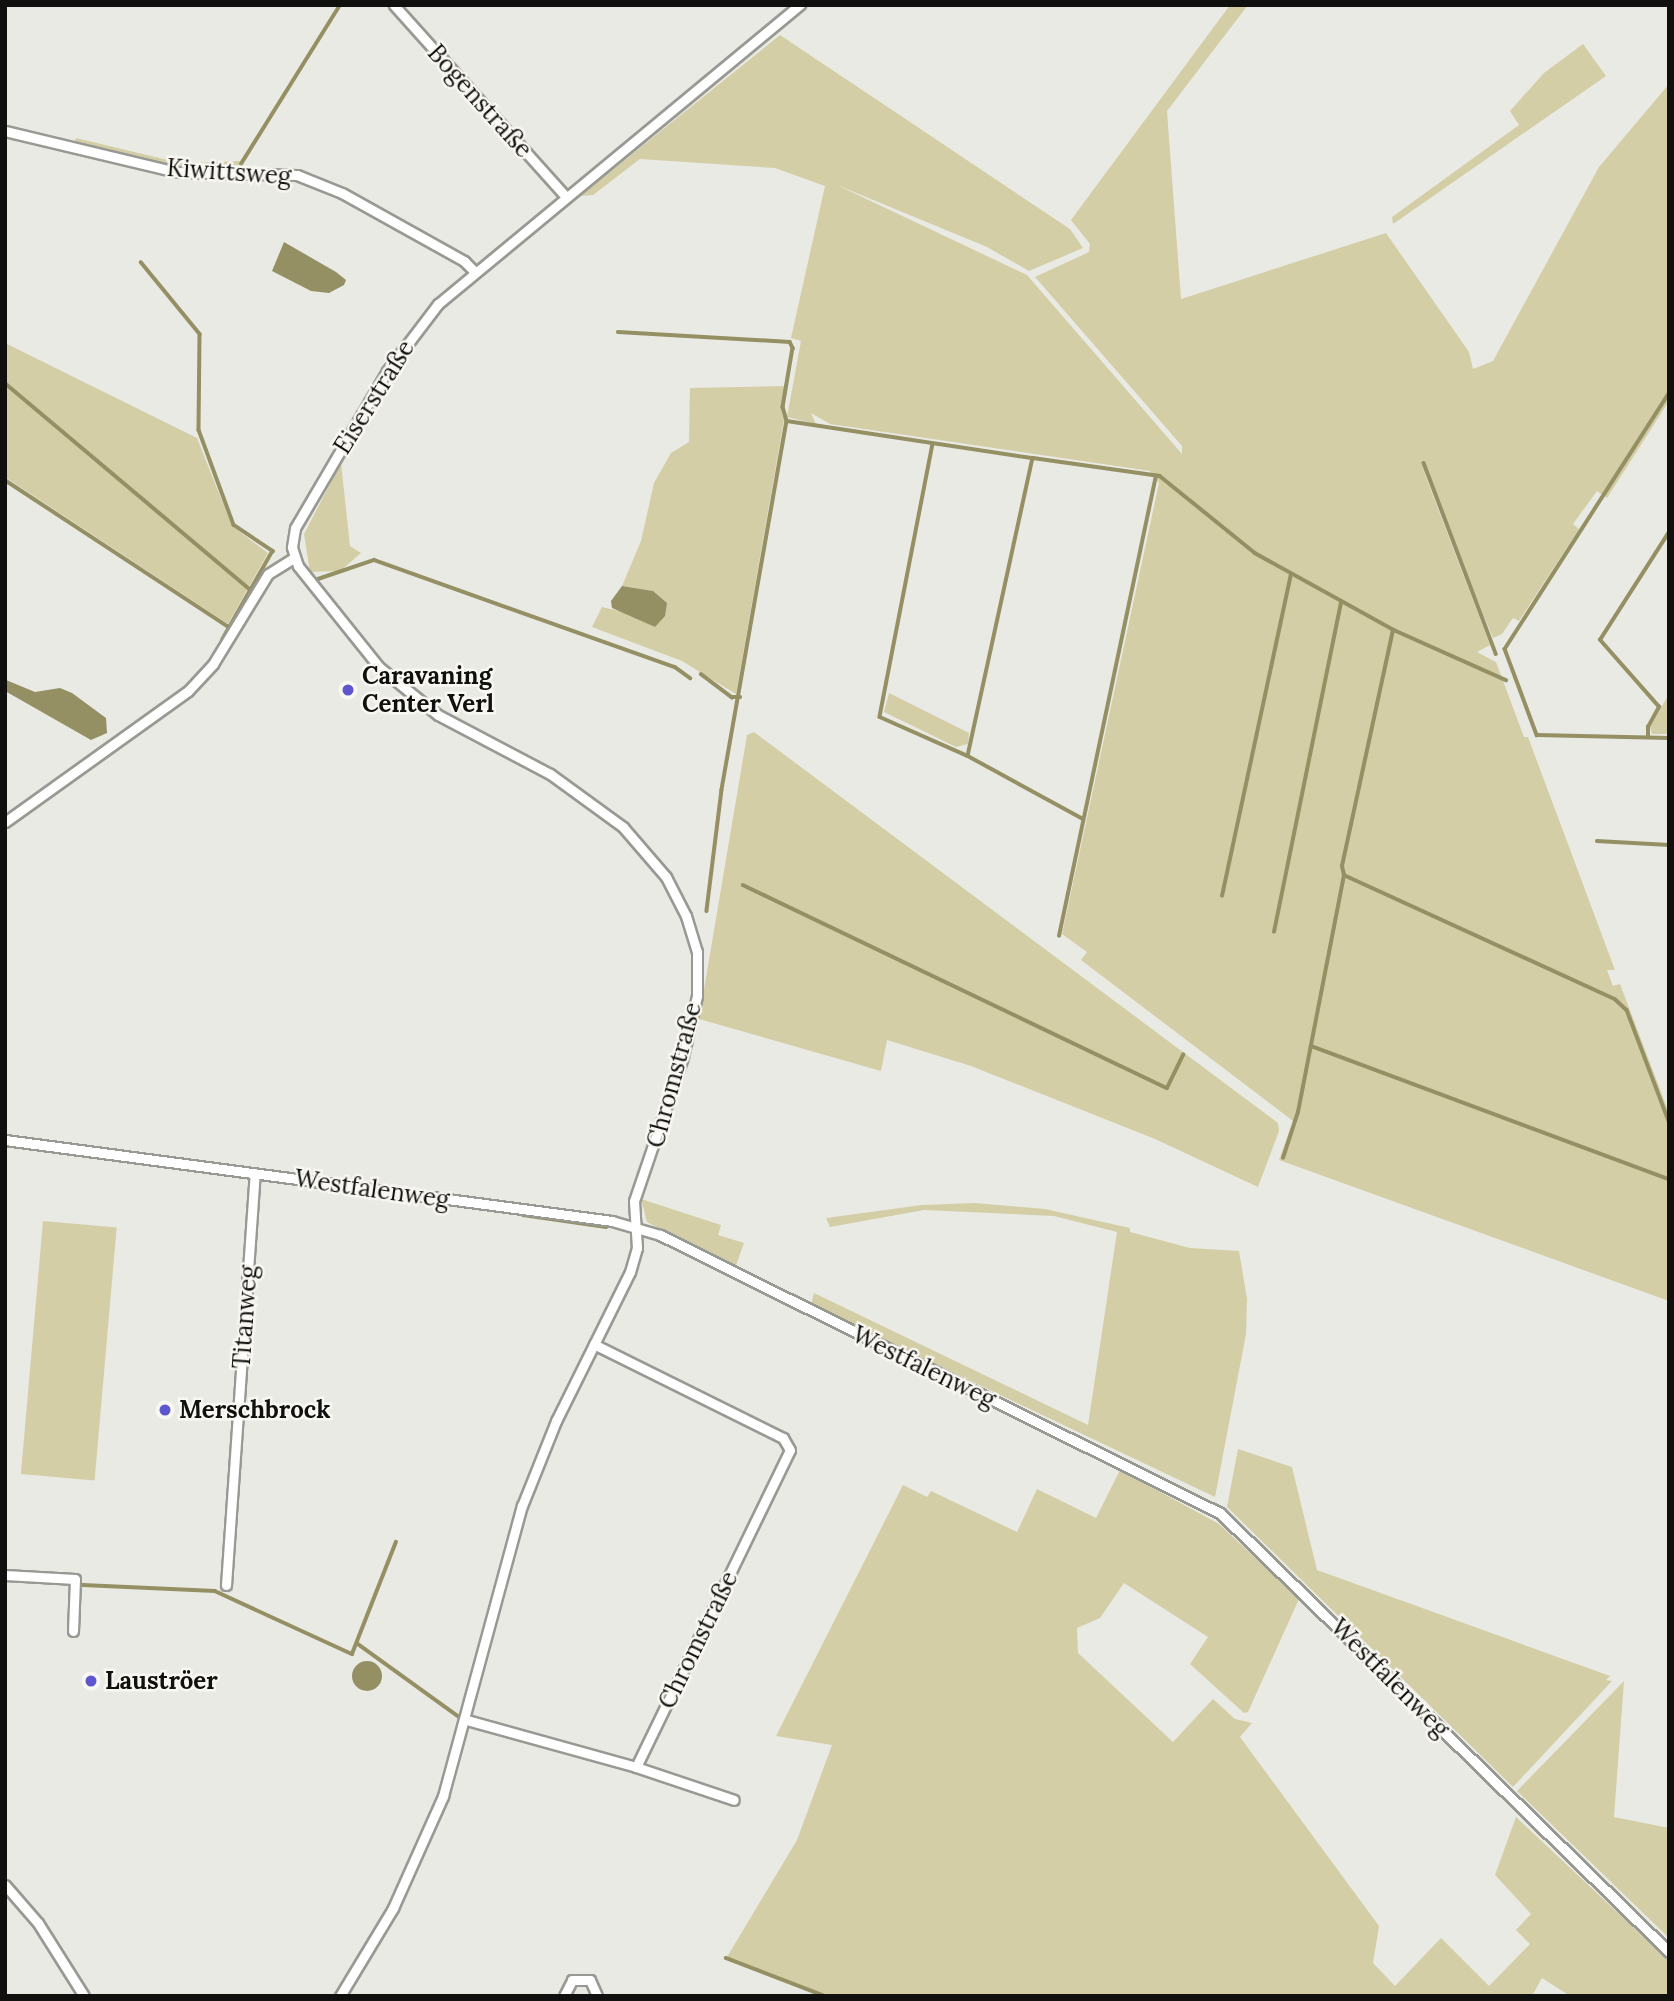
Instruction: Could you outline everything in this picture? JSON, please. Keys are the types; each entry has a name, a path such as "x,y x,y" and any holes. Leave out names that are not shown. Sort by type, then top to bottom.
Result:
{"street":[{"name":"Bogenstraße","path":"394,5 566,197"},
{"name":"Eiserstraße","path":"294,558 295,528 387,371 438,304 474,271 800,5"},
{"name":"Kiwittsweg","path":"5,131 177,172 297,175 342,193 464,261 474,271"},
{"path":"5,822 188,691 213,664 268,574 294,558"},
{"name":"Chromstraße","path":"294,558 366,652 410,695 482,742 550,774 623,827 666,877 686,916 697,952 697,996 683,1057 634,1201 638,1248 629,1272 556,1420 522,1506 467,1720 443,1796 393,1908 340,1996"},
{"name":"Westfalenweg","path":"5,1140 636,1226 1220,1513 1669,1952"},
{"name":"Titanweg","path":"226,1585 255,1174"},
{"name":"Chromstraße","path":"594,1344 783,1438 790,1450 636,1767"},
{"path":"5,1575 75,1579 73,1631"},
{"path":"467,1720 636,1767 734,1800"},
{"path":"5,1885 38,1923 84,1996"},
{"path":"564,1996 572,1980 590,1980 597,1996"}],"shaded area":[{"path":"1230,5 1248,5 1167,111 1181,299 1386,233 1469,352 1473,369 1493,361 1599,167 1669,84 1669,401 1607,498 1597,491 1573,524 1579,529 1519,621 1513,618 1502,634 1493,638 1421,464 1490,645 1477,652 1496,662 1524,737 1528,737 1615,970 1607,970 1613,986 1620,984 1669,1113 1669,1301 1279,1160 1293,1121 1081,960 1087,952 1062,934 1159,483 1150,471 830,424 811,413 816,424 787,417 801,341 791,338 825,186 775,168 640,159 593,195 580,196 780,35 1070,229 1083,248 1029,271 987,247 837,185 1027,275 1182,454 1182,446 1035,277 1089,252 1090,244 1071,220"},
{"path":"1583,44 1606,76 1393,224 1392,217 1519,125 1510,111 1544,73"},
{"path":"76,138 180,163 240,161 236,170 178,170 74,144"},
{"path":"284,242 336,272 346,280 344,285 329,293 311,291 272,271"},
{"path":"5,343 197,438 232,526 268,553 228,624 5,477"},
{"path":"785,386 784,420 736,694 682,661 592,627 602,607 635,615 655,627 653,591 622,586 641,541 654,483 671,453 689,442 690,388"},
{"path":"341,463 350,546 361,553 340,571 310,572 304,534"},
{"path":"622,586 653,591 667,603 665,616 655,627 612,608 611,601"},
{"path":"6,680 35,692 60,688 72,693 106,718 107,733 91,740 5,691"},
{"path":"889,693 969,733 968,744 956,747 884,712"},
{"path":"1669,694 1669,734 1652,734 1650,727"},
{"path":"754,732 1278,1123 1279,1131 1258,1187 1155,1139 971,1066 887,1040 881,1071 699,1019 747,735"},
{"path":"641,1199 721,1225 718,1235 744,1243 735,1268 647,1222"},
{"path":"975,1203 1045,1209 1130,1228 1130,1232 1190,1248 1239,1251 1247,1299 1246,1334 1215,1497 811,1305 814,1293 1088,1425 1117,1232 1054,1216 924,1210 830,1227 826,1218 922,1205"},
{"path":"43,1221 117,1227 95,1480 21,1474"},
{"path":"1238,1449 1292,1467 1317,1570 1610,1676 1606,1680 1612,1681 1513,1787 1227,1507"},
{"path":"1120,1470 1219,1524 1299,1599 1248,1712 1244,1713 1190,1664 1208,1637 1124,1583 1100,1618 1077,1628 1078,1653 1173,1742 1213,1699 1235,1719 1252,1723 1240,1737 1379,1926 1373,1963 1395,1986 1441,1938 1489,1986 1530,1944 1516,1930 1531,1914 1495,1875 1516,1817 1669,1961 1669,1996 1570,1996 1542,1978 1532,1996 830,1996 727,1957 797,1840 832,1745 776,1736 903,1485 927,1497 931,1491 1017,1532 1037,1489 1096,1518"},
{"path":"367,1661 378,1665 382,1676 378,1687 367,1691 356,1687 352,1676 356,1665"},
{"path":"1624,1681 1614,1817 1669,1828 1669,1938 1517,1791"}],"waterway":[{"path":"241,164 340,5"},
{"path":"141,262 200,334 199,430 234,525 273,551 223,639"},
{"path":"618,332 790,342 793,348 783,407 787,421 722,790 707,911"},
{"path":"5,383 251,590"},
{"path":"1669,394 1505,649 1537,735 1669,738"},
{"path":"787,421 1033,458 968,756"},
{"path":"933,444 880,717 968,756 1083,819"},
{"path":"1033,458 1160,476 1255,553 1394,630 1506,680"},
{"path":"1424,463 1496,654"},
{"path":"1059,936 1156,476"},
{"path":"5,480 229,627"},
{"path":"1648,737 1648,727 1659,707 1600,640 1669,532"},
{"path":"318,579 374,560 675,667 690,678"},
{"path":"1222,896 1291,574"},
{"path":"1274,932 1341,602"},
{"path":"1344,875 1342,866 1393,631"},
{"path":"701,674 732,697 740,697"},
{"path":"1597,841 1669,845"},
{"path":"1283,1158 1298,1112 1344,875 1615,999 1627,1010 1669,1121"},
{"path":"743,885 1167,1088 1183,1055"},
{"path":"1311,1046 1669,1179"},
{"path":"523,1215 606,1227"},
{"path":"83,1585 215,1591 352,1654 396,1542"},
{"path":"358,1644 458,1716"},
{"path":"726,1958 825,1996"}],"place":[{"name":"Caravaning Center Verl","path":"348,690"},
{"name":"Merschbrock","path":"165,1410"},
{"name":"Lauströer","path":"91,1681"}]}
